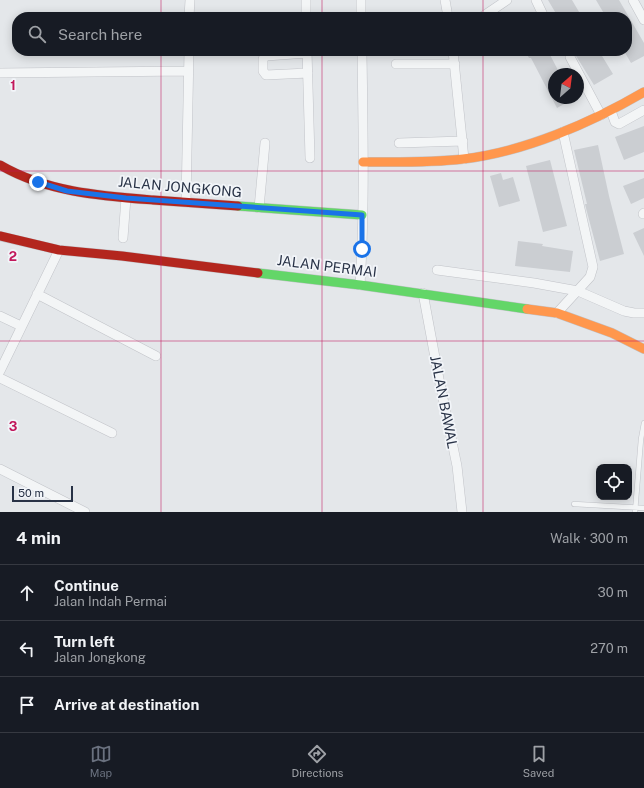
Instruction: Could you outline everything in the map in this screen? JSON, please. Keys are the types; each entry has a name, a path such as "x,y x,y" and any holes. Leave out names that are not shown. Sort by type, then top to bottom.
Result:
{"street":[{"path":"189,12 190,0"},
{"path":"306,0 306,12"},
{"path":"361,0 361,12"},
{"path":"445,0 447,12"},
{"path":"489,12 507,0"},
{"path":"536,0 542,12"},
{"path":"633,0 644,20"},
{"path":"186,202 189,56"},
{"path":"266,56 263,59 263,71 266,75 308,73"},
{"path":"307,56 310,158"},
{"path":"360,284 363,162 362,56"},
{"path":"454,56 464,159"},
{"path":"570,57 601,115"},
{"path":"396,64 455,64"},
{"path":"0,73 188,71"},
{"path":"363,162 427,162 464,159 494,153 563,132 611,111 644,92"},
{"path":"611,111 615,122 619,124 644,110"},
{"path":"557,313 590,277 593,267 563,132"},
{"path":"399,143 463,141"},
{"path":"259,208 265,143"},
{"name":"JALAN JONGKONG","path":"0,165 15,174 61,190 126,198 362,215"},
{"path":"123,238 126,198"},
{"name":"JALAN PERMAI","path":"0,236 59,250 360,284 557,313 612,333 644,348"},
{"path":"0,371 59,250"},
{"path":"437,270 534,282 578,291 624,311 644,313"},
{"name":"JALAN BAWAL","path":"423,293 457,466 462,512"},
{"path":"37,294 156,356"},
{"path":"0,316 21,326"},
{"path":"0,378 112,433"},
{"path":"0,470 85,512"}],"lane":[{"path":"636,510 641,439 644,423"},
{"path":"574,504 636,510 644,508"}],"building":[{"path":"548,0 572,0 579,12 555,12"},
{"path":"596,0 619,0 626,12 603,12"},
{"path":"632,22 644,43 644,56 631,63 627,56 632,56"},
{"path":"528,56 551,56 557,68 548,68 548,91 531,58"},
{"path":"576,56 602,56 613,74 594,85"},
{"path":"555,104 564,104 557,108"},
{"path":"644,126 644,152 624,160 615,137"},
{"path":"598,145 624,254 600,261 585,204 587,204 574,150"},
{"path":"550,160 567,226 543,232 526,166"},
{"path":"501,173 503,180 513,177 520,201 499,207 490,176"},
{"path":"644,178 644,198 631,204 623,186"},
{"path":"644,228 644,256 633,233"},
{"path":"518,241 543,244 542,246 573,251 570,272 515,266"}],"traffic: fast":[{"path":"238,206 362,215"},
{"path":"258,273 360,285 527,309"}],"traffic: slow":[{"path":"363,162 451,160 510,150 580,125 644,92"},
{"path":"527,309 557,313 612,333 644,349"}],"traffic: jam":[{"path":"0,165 36,181 74,191 133,198 238,206"},
{"path":"0,236 59,250 122,256 258,273"}],"route":[{"path":"38,182 61,190 126,198 362,215 362,249"}]}
